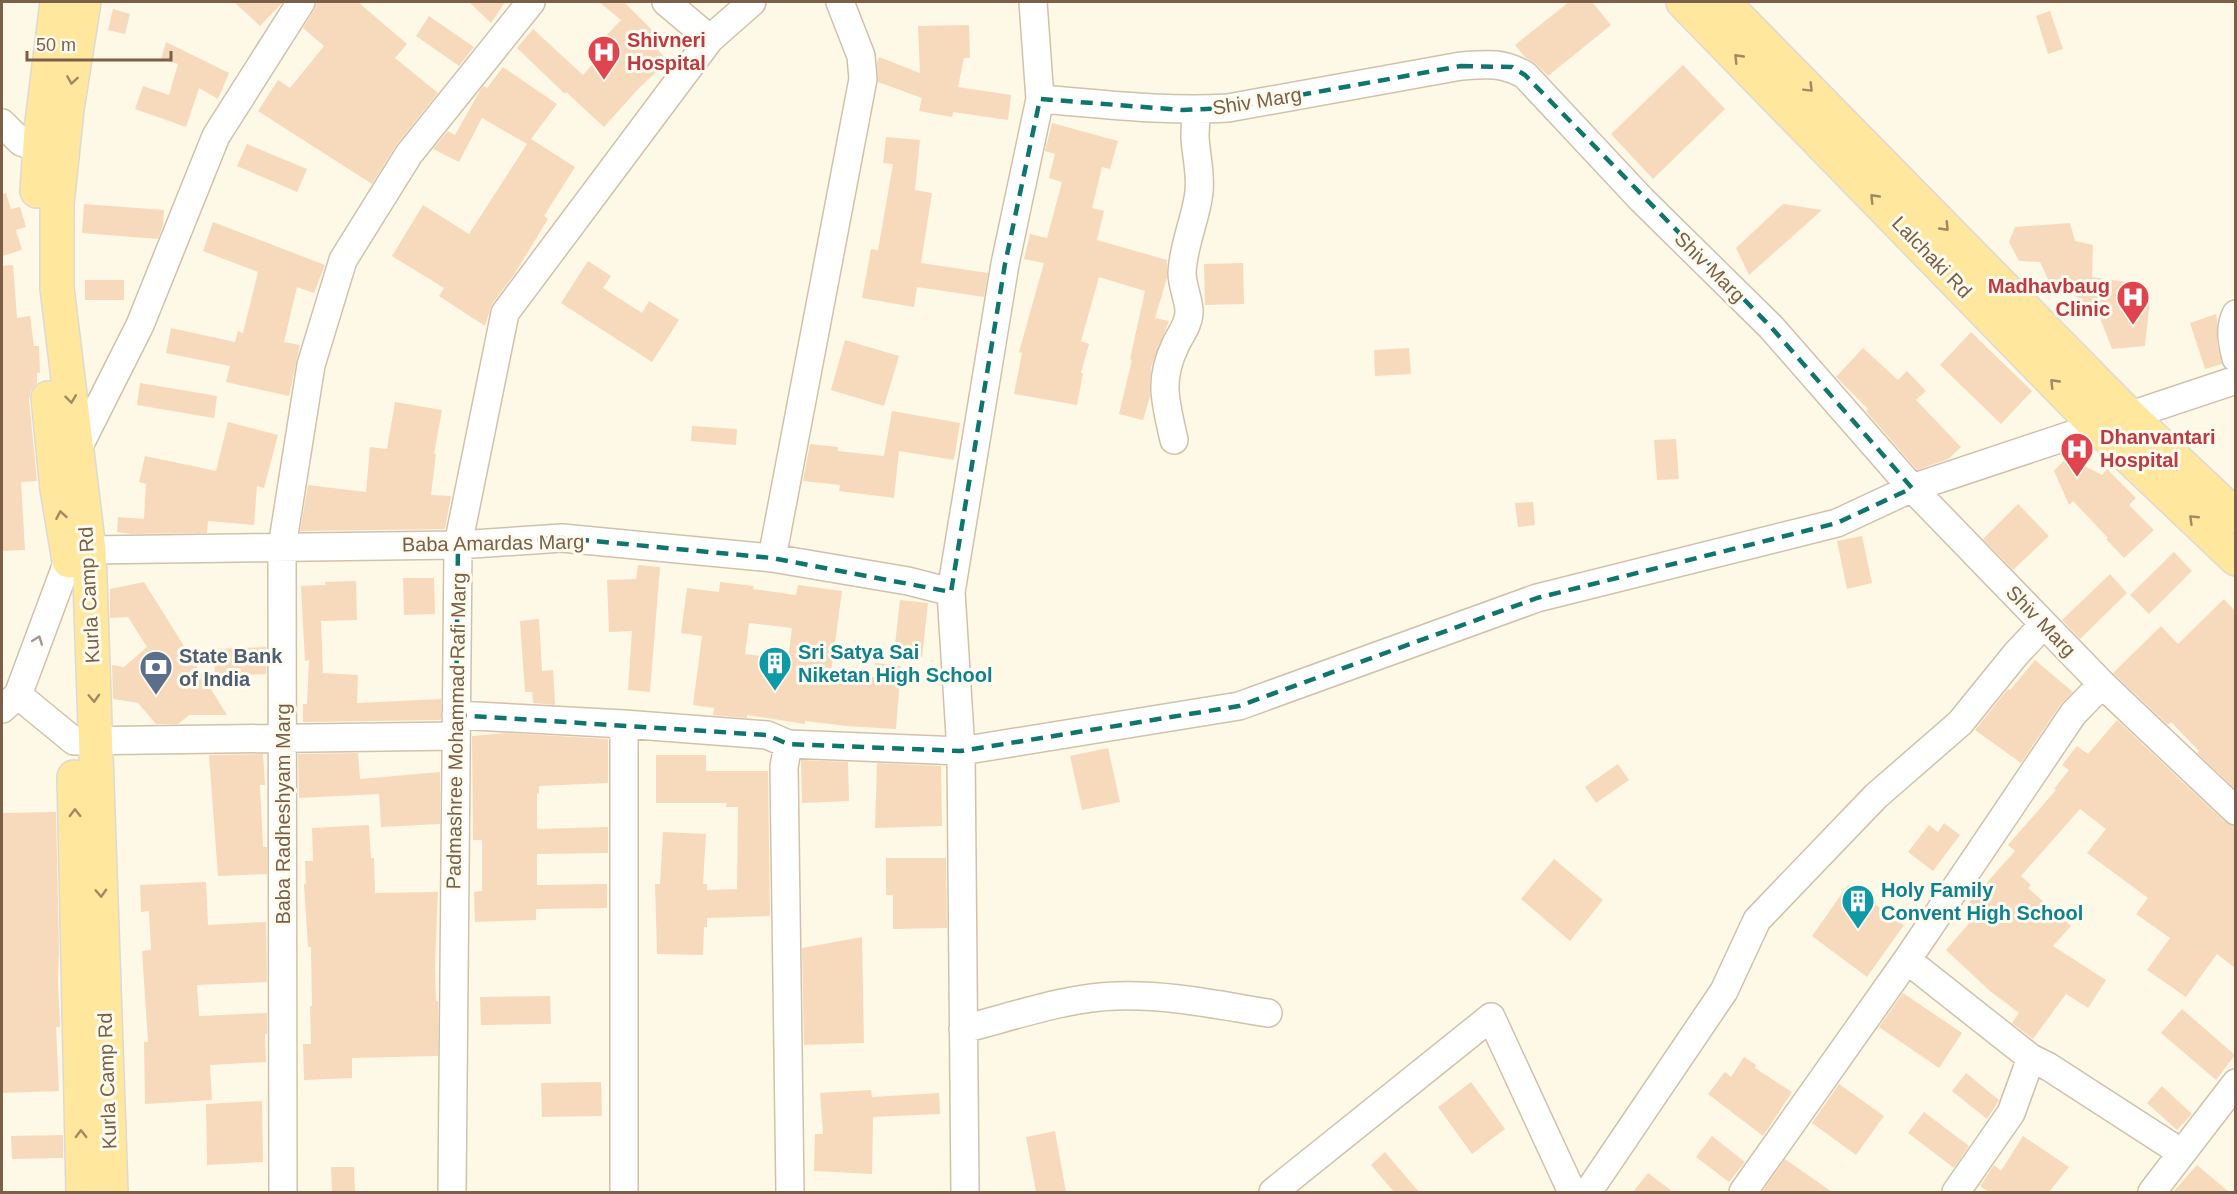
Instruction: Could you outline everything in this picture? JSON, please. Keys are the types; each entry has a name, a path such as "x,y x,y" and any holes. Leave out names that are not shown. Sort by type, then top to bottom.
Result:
{"main road":[{"name":"Kurla Camp Rd","path":"57,2 40,149 35,229 57,489 79,554"},
{"name":"Kurla Camp Rd","path":"84,2 67,109 57,204 57,288 77,450 85,741 111,1192"},
{"name":"Lalchaki Rd","path":"1683,2 2096,426 2235,559"},
{"name":"Lalchaki Rd","path":"1723,2 2130,416 2235,516"},
{"name":"Kurla Camp Rd","path":"83,1192 85,741"}],"street":[{"path":"77,450 140,325 216,136 301,2"},
{"name":"Baba Radheshyam Marg","path":"284,1192 282,547 311,365 343,260 409,154 531,2"},
{"path":"666,2 710,39"},
{"name":"Padmashree Mohammad Rafi Marg","path":"452,1192 458,545 505,313 710,39 752,2"},
{"path":"772,558 863,79 861,56 840,2"},
{"path":"965,1192 961,751 951,592 1005,264 1040,99 1033,2"},
{"name":"Shiv Marg","path":"1040,99 1196,110 1228,108 1461,66 1497,64 1525,75 1642,200 1771,327 1912,488 2102,684 2235,811"},
{"path":"1174,440 1164,394 1165,372 1175,345 1187,326 1190,310 1185,298 1182,273 1186,244 1199,195 1201,175 1195,138 1196,110"},
{"path":"2,123 21,142 40,149"},
{"path":"2235,314 2231,323 2231,338 2235,358"},
{"path":"79,554 10,702 85,741 282,738 456,726 624,724 766,735 788,744 961,751 1239,706 1537,598 1837,523 1912,488 2235,380"},
{"name":"Baba Amardas Marg","path":"79,554 282,547 458,545 562,538 772,558 908,581 951,592"},
{"path":"1588,1192 1724,991 1757,920 1876,796 1960,723 2016,654 2044,624"},
{"path":"1743,1192 1907,960 2073,714 2102,684"},
{"path":"624,724 624,1192"},
{"path":"788,744 784,767 790,1192"},
{"path":"1907,960 2031,1058 2049,1067 2182,1153"},
{"path":"963,1029 1079,1000 1114,996 1156,996 1268,1013"},
{"path":"1274,1192 1491,1017 1572,1192"},
{"path":"1956,1192 2011,1113 2031,1058"},
{"path":"2152,1192 2235,1083"}],"highlighted area":[{"path":"1461,66 1512,67 1525,75 1771,327 1912,488 1837,523 1537,598 1239,706 961,751 788,744 767,735 456,715 458,545 562,538 772,558 951,592 1005,264 1040,99 1182,110 1228,108"}],"building":[{"path":"234,2 283,2 260,26"},
{"path":"317,2 358,2 407,44 395,58 438,93 397,144 372,184 258,111 278,80 290,88 324,46 303,28"},
{"path":"469,2 505,2 491,23"},
{"path":"599,2 624,2 665,43 658,50 668,61 640,87 604,127 517,48 533,29 583,75 604,51 598,44 621,20"},
{"path":"1569,2 1592,2 1611,25 1548,76 1525,57 1515,45"},
{"path":"113,9 130,14 125,34 108,30"},
{"path":"2050,11 2063,49 2048,54 2036,16"},
{"path":"429,16 474,47 459,66 416,36"},
{"path":"969,25 970,58 964,58 958,87 1011,95 1008,120 953,112 952,117 919,111 922,98 878,82 879,57 920,73 918,26"},
{"path":"166,42 229,73 218,99 199,88 186,127 135,109 143,86 169,95 178,64 161,59"},
{"path":"1683,65 1725,109 1653,179 1611,134"},
{"path":"503,67 557,104 531,139 575,167 544,216 548,219 515,273 492,304 485,326 439,296 444,288 392,256 423,205 469,234 527,144 482,118 459,162 433,149 448,131 455,135 481,89 484,86 487,88"},
{"path":"1052,123 1118,141 1110,169 1102,167 1092,208 1104,211 1097,240 1167,260 1167,278 1155,318 1169,321 1151,367 1150,396 1143,420 1119,414 1145,291 1099,277 1081,341 1089,344 1081,373 1083,373 1077,405 1014,394 1022,353 1019,352 1044,263 1024,259 1030,234 1047,238 1062,182 1049,178 1055,154 1045,151"},
{"path":"886,137 920,140 915,190 932,193 921,263 988,273 984,297 917,287 914,307 862,298 871,249 878,250 893,164 883,163"},
{"path":"247,144 307,169 297,192 237,166"},
{"path":"6,193 11,209 20,207 26,227 16,230 22,250 2,256 2,194"},
{"path":"84,204 164,210 163,225 158,239 82,233"},
{"path":"1783,204 1822,210 1749,275 1736,248"},
{"path":"213,222 325,265 314,293 297,287 284,342 300,345 289,396 226,382 230,366 166,353 171,328 235,342 238,331 243,333 258,272 203,251"},
{"path":"2070,223 2075,241 2093,245 2092,277 2132,283 2135,297 2150,299 2145,346 2112,349 2099,315 2085,312 2076,296 2052,288 2040,262 2019,261 2009,242 2015,227"},
{"path":"588,261 611,276 603,288 642,313 649,301 679,320 652,362 561,303"},
{"path":"1243,263 1244,304 1205,305 1204,264"},
{"path":"13,265 17,318 30,316 34,346 39,346 40,373 37,373 37,383 31,391 29,400 37,481 21,482 25,550 2,551 2,266"},
{"path":"85,280 124,280 124,300 85,300"},
{"path":"2216,314 2217,343 2222,364 2205,369 2190,323"},
{"path":"1971,332 2032,391 2001,424 1940,365"},
{"path":"845,340 899,356 884,406 831,390"},
{"path":"1409,348 1411,374 1375,376 1374,350"},
{"path":"1863,348 1898,380 1907,371 1926,391 1916,400 1961,447 1948,459 1917,470 1866,411 1868,409 1836,377"},
{"path":"140,383 217,396 214,418 137,405"},
{"path":"395,402 442,410 434,454 436,454 431,495 451,496 445,529 300,531 308,485 366,492 370,447 387,449"},
{"path":"892,411 960,423 954,460 899,451 894,498 839,491 840,485 803,481 810,444 838,447 838,451 884,456"},
{"path":"228,422 278,435 264,488 257,486 254,525 208,521 207,533 131,534 117,532 118,517 144,519 146,484 139,482 145,456 216,471"},
{"path":"692,426 737,429 736,445 691,441"},
{"path":"1676,439 1679,479 1657,480 1654,440"},
{"path":"2067,457 2102,475 2107,469 2136,498 2129,505 2154,530 2124,558 2073,501 2069,505 2054,471"},
{"path":"1533,502 1535,525 1518,527 1515,503"},
{"path":"2018,504 2049,536 2013,570 1983,539"},
{"path":"1862,536 1872,583 1847,589 1837,541"},
{"path":"2174,552 2192,571 2149,614 2130,595"},
{"path":"638,565 660,567 650,692 628,690 632,631 609,632 607,580 636,579"},
{"path":"2110,574 2127,593 2080,639 2062,620"},
{"path":"403,578 434,578 435,614 404,615"},
{"path":"356,581 357,620 321,621 323,673 358,675 357,703 441,699 441,720 303,722 303,704 307,704 309,660 305,661 301,586 325,585 325,582"},
{"path":"144,582 227,715 189,715 178,724 156,724 138,703 113,699 112,665 124,667 147,647 128,617 110,618 110,589"},
{"path":"720,582 796,595 798,585 842,591 831,672 874,677 875,663 901,666 896,729 805,721 805,724 747,715 747,718 713,715 714,708 693,705 702,636 681,633 687,588 719,592","holes":["749,623 792,628 788,659 745,654"]},
{"path":"2224,599 2235,611 2235,789 2197,753 2199,751 2171,722 2168,725 2113,673 2161,626 2178,644"},
{"path":"900,600 928,603 922,657 894,654"},
{"path":"539,619 542,671 553,670 555,705 533,703 532,692 525,692 520,621"},
{"path":"266,647 266,674 215,676 214,649"},
{"path":"2035,660 2073,692 2060,705 2021,763 1975,730"},
{"path":"2117,720 2225,822 2235,826 2235,968 2217,954 2186,997 2147,970 2170,938 2136,914 2148,898 2087,853 2106,829 2080,809 2021,876 2031,885 2028,888 2071,926 2053,946 2106,980 2088,1008 2066,994 2033,1039 2012,1023 2019,1013 1990,991 1946,950 1977,914 1967,905 2015,851 2008,845 2056,790 2054,789 2069,770 2062,765 2077,746 2088,754"},
{"path":"507,733 608,739 608,783 539,786 537,794 537,829 608,827 608,853 537,854 537,885 607,884 607,908 536,909 536,920 475,922 474,892 482,891 482,840 473,840 472,736"},
{"path":"1108,748 1120,802 1082,810 1070,756"},
{"path":"358,753 360,779 440,772 440,824 381,827 379,794 299,798 298,754"},
{"path":"263,754 265,785 260,785 263,847 267,847 267,874 218,876 209,755"},
{"path":"656,755 706,755 706,771 768,771 770,916 707,918 707,927 704,927 703,955 657,954 655,884 660,884 663,832 706,834 703,884 707,884 707,890 737,889 738,807 726,807 726,803 656,803"},
{"path":"801,760 848,762 849,801 802,803"},
{"path":"877,763 941,766 942,826 875,828"},
{"path":"1618,764 1629,780 1596,803 1585,787"},
{"path":"56,812 60,1027 56,1027 59,1091 2,1093 2,813"},
{"path":"1944,823 1960,835 1933,871 1908,852 1929,825 1938,832"},
{"path":"369,825 371,858 374,858 375,893 438,892 435,967 436,1001 438,1001 438,1056 352,1058 352,1078 304,1080 303,1044 311,1044 310,1006 312,1006 311,947 308,947 304,884 306,884 305,861 313,861 312,828"},
{"path":"886,858 946,858 947,928 893,929 893,895 886,895"},
{"path":"1554,859 1603,900 1570,941 1521,899"},
{"path":"206,882 208,925 266,922 267,982 197,985 199,1016 267,1013 266,1062 210,1065 212,1100 145,1104 144,1042 148,1042 142,951 151,950 149,911 141,912 140,885"},
{"name":"Holy Family Convent High School","path":"1848,885 1904,925 1867,977 1812,936"},
{"path":"862,937 864,1043 804,1045 802,948"},
{"path":"1903,993 1962,1033 1939,1068 1879,1027"},
{"path":"550,996 551,1024 481,1025 480,997"},
{"path":"2182,1009 2235,1055 2216,1080 2161,1033"},
{"path":"1744,1057 1756,1065 1755,1068 1792,1092 1763,1136 1708,1094 1725,1072 1731,1077"},
{"path":"1966,1073 1999,1100 1987,1119 1952,1091"},
{"path":"601,1082 602,1116 542,1117 541,1083"},
{"path":"1471,1082 1505,1129 1472,1154 1438,1107"},
{"path":"1839,1084 1884,1116 1856,1155 1812,1123"},
{"path":"2162,1086 2192,1114 2177,1130 2147,1103"},
{"path":"871,1090 872,1097 939,1093 940,1114 873,1117 872,1174 814,1171 815,1134 823,1134 820,1093"},
{"path":"262,1101 263,1162 207,1165 206,1104"},
{"path":"1924,1112 1969,1146 1954,1168 1908,1133"},
{"path":"1055,1131 1066,1192 1036,1192 1026,1137"},
{"path":"63,1135 63,1158 12,1159 11,1136"},
{"path":"1712,1136 1745,1162 1729,1182 1696,1157"},
{"path":"2023,1136 2069,1167 2049,1192 1989,1192 1980,1186 1994,1165 2001,1171"},
{"path":"1385,1152 1419,1192 1394,1192 1371,1165"},
{"path":"1785,1159 1832,1192 1762,1192"},
{"path":"2197,1165 2229,1192 2173,1192"},
{"path":"331,1167 354,1167 355,1192 332,1192"},
{"path":"1648,1173 1673,1192 1633,1192"}],"place":[{"name":"Shivneri Hospital","path":"604,81"},
{"name":"Madhavbaug Clinic","path":"2133,326"},
{"name":"Dhanvantari Hospital","path":"2077,478"},
{"name":"Sri Satya Sai Niketan High School","path":"775,692"},
{"name":"State Bank of India","path":"156,696"},
{"name":"Holy Family Convent High School","path":"1858,930"}]}
